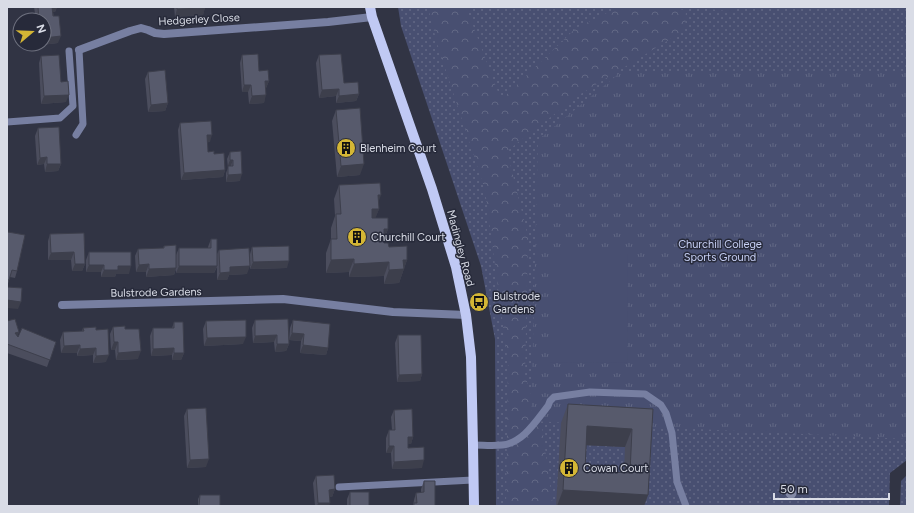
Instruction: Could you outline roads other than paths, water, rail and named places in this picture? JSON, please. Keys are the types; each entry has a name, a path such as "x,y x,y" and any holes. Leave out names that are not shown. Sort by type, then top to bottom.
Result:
{"main road":[{"name":"Madingley Road","path":"370,7 372,17 441,218 456,267 466,315 471,357 474,506"}],"street":[{"name":"Hedgerley Close","path":"79,50 140,28 155,33 164,34 328,22 372,17"},
{"name":"Bulstrode Gardens","path":"62,305 283,300 393,312 466,315"}],"lane":[{"path":"76,135 83,124 79,50"},
{"path":"7,122 60,118 73,106 69,51"},
{"path":"473,445 503,445 514,442 528,432 554,397 590,392 645,394 661,405 666,413 672,433 677,482 686,506"},
{"path":"339,487 473,480"}],"place":[{"name":"Blenheim Court","path":"346,148"},
{"name":"Churchill Court","path":"357,237"},
{"name":"Bulstrode Gardens","path":"479,302"},
{"name":"Cowan Court","path":"569,468"}],"park label":[{"name":"Churchill College Sports Ground","path":"720,250"}]}
